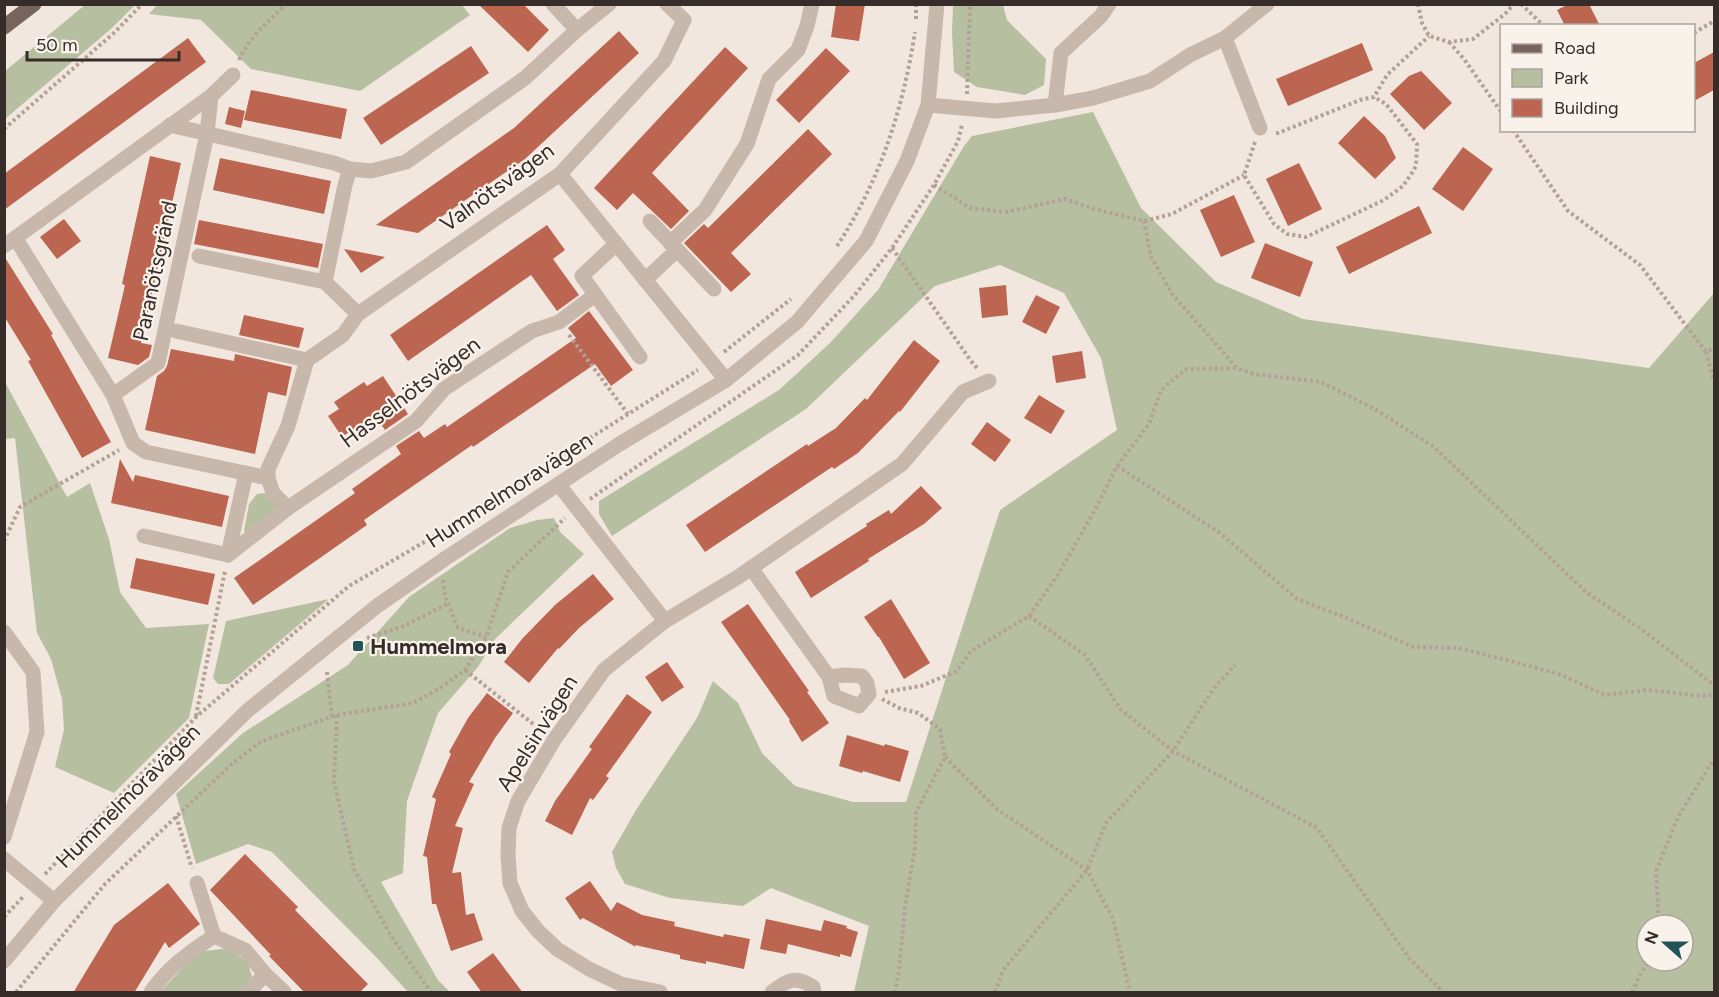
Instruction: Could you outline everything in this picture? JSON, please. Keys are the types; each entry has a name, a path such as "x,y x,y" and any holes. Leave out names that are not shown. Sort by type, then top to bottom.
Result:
{"main road":[{"path":"4,27 33,4"}],"street":[{"path":"553,4 577,30"},
{"path":"170,125 334,163 350,169 371,171 406,162 525,78 609,4"},
{"name":"Valnötsvägen","path":"307,360 343,335 358,314 560,174 664,61 684,20 667,4"},
{"path":"645,280 705,210 747,144 769,79 798,50 807,27 812,4"},
{"name":"Hummelmoravägen","path":"4,961 54,901 247,711 376,606 618,445 726,380 797,322 866,241 907,161 928,105 937,4"},
{"path":"1055,105 1061,52 1101,16 1108,4"},
{"path":"928,105 996,111 1055,105 1093,98 1150,81 1190,55 1225,38 1267,4"},
{"path":"1225,38 1260,128"},
{"path":"233,75 211,96 10,242 113,395 133,443 146,452 267,478"},
{"name":"Paranötsgränd","path":"113,395 158,363 207,134 211,96"},
{"path":"350,169 326,282 358,314"},
{"path":"560,174 726,380"},
{"path":"650,221 714,290"},
{"path":"616,244 582,276 640,357"},
{"name":"Paranötsgränd","path":"199,256 326,282"},
{"name":"Hasselnötsvägen","path":"228,555 288,508 416,421 444,389 532,331 559,322 596,295"},
{"name":"Paranötsgränd","path":"176,331 307,360"},
{"path":"288,508 273,493 267,478 268,469 288,426 307,360"},
{"name":"Apelsinvägen","path":"660,993 621,984 589,969 557,949 522,911 510,883 508,856 509,828 518,801 554,740 604,670 664,621 751,568 902,464 963,393 989,381"},
{"path":"144,536 228,555 246,473"},
{"path":"559,485 664,621"},
{"path":"751,568 829,677 834,696 859,706 871,694 862,676 829,677"},
{"path":"4,632 33,672 37,732 4,837"},
{"path":"4,859 54,901"},
{"path":"197,883 214,936 245,950 284,993"},
{"path":"151,993 170,969 214,936"},
{"path":"249,993 265,974"},
{"path":"772,993 782,984 792,980 804,980 813,987 814,993"}],"path":[{"path":"4,129 115,32 142,4"},
{"path":"233,75 244,47 286,4"},
{"path":"831,255 855,219 892,134 911,60 916,4"},
{"path":"16,993 105,884 233,763 262,741 337,715 413,703 440,688 465,670 486,637 508,572 577,508 798,356 854,296 892,248 934,185 958,141 966,108 970,4"},
{"path":"1418,4 1422,23 1429,36 1449,42 1473,39 1514,4"},
{"path":"1521,4 1542,24"},
{"path":"1695,32 1714,21"},
{"path":"1374,97 1387,75 1429,36"},
{"path":"1449,42 1464,59 1500,110"},
{"path":"934,185 970,208 1006,212 1065,200 1144,221 1172,214 1244,175 1260,128 1278,133 1360,100 1374,97 1386,104 1417,144 1416,166 1403,186 1384,200 1305,237 1287,234 1274,224 1244,175"},
{"path":"1514,132 1568,211 1640,265 1706,352 1714,381"},
{"path":"1144,221 1150,257 1173,295 1237,368"},
{"path":"892,248 971,361 989,381"},
{"path":"4,917 196,717 349,586 433,537 710,362 793,298"},
{"path":"559,322 628,414"},
{"path":"1706,352 1714,348"},
{"path":"871,694 921,686 957,671 971,651 1029,616 1059,573 1118,466 1149,424 1161,390 1186,369 1237,368 1254,374 1321,382 1375,409 1434,447 1586,592 1714,685"},
{"path":"4,541 20,507 133,443"},
{"path":"1118,466 1220,533 1297,599 1413,647 1458,648 1499,658 1559,674 1605,695 1648,690 1700,696 1714,694"},
{"path":"196,717 228,555"},
{"path":"448,574 443,578 445,596 458,628 486,637"},
{"path":"367,638 405,626 449,603"},
{"path":"1029,616 1085,655 1121,710 1173,751 1317,828 1409,958 1443,993"},
{"path":"995,993 1003,970 1087,870 1106,824 1173,751 1214,688 1235,665"},
{"path":"465,670 554,740"},
{"path":"327,672 332,717"},
{"path":"871,694 899,708 918,712 940,729 945,758 997,809 1087,870 1113,919 1130,993"},
{"path":"337,715 334,782 354,869 391,936 431,993"},
{"path":"895,993 905,907 915,848 916,812 945,758"},
{"path":"1658,913 1656,871 1678,818 1714,759"},
{"path":"176,816 197,883"},
{"path":"1632,993 1641,973"}],"green space":[{"path":"461,4 470,15 360,91 251,69 201,20 149,14 157,5"},
{"path":"85,5 135,5 112,28 5,119 5,71"},
{"path":"953,5 1003,5 1007,20 1046,59 1044,85 1025,95 977,87 954,72"},
{"path":"1093,112 1141,208 1216,282 1303,319 1649,368 1714,293 1714,992 854,992 869,926 771,888 743,906 670,898 625,884 616,868 612,852 636,810 697,718 713,681 738,703 762,753 795,786 853,802 906,802 1000,510 1117,430 1101,358 1064,293 1000,265 935,286 806,409 612,536 599,514 599,501 779,390 830,343 878,290 972,136"},
{"path":"5,382 67,497 90,483 109,539 120,592 146,628 209,624 189,718 114,793 55,767 64,730 62,699 51,659 37,633 15,438 5,439"},
{"path":"266,493 275,501 278,510 250,534 244,531 249,504 257,494"},
{"path":"554,518 560,532 584,554 495,639 478,667 438,713 407,801 403,873 381,882 438,980 450,992 408,992 272,852 248,844 196,864 176,794 243,733 348,665 409,597 510,528 537,520"},
{"path":"329,599 229,684 218,684 213,678 226,621"},
{"path":"229,948 248,963 252,977 241,992 160,992 191,959 205,951"}],"building":[{"path":"478,4 523,4 549,30 528,52"},
{"path":"836,4 865,4 859,41 831,37"},
{"path":"1569,4 1589,4 1599,24 1564,24 1557,10"},
{"path":"619,31 639,53 525,159 418,233 376,225 514,128"},
{"path":"188,38 206,62 4,210 4,174"},
{"path":"1362,43 1373,70 1288,106 1276,79"},
{"path":"471,46 489,73 381,145 363,118"},
{"path":"725,47 748,68 652,173 689,211 671,229 633,193 617,210 594,188"},
{"path":"826,48 850,71 799,123 776,100"},
{"path":"1714,52 1714,90 1695,100 1695,62"},
{"path":"1421,71 1452,103 1424,130 1390,94 1409,76"},
{"path":"251,90 347,109 341,139 244,120"},
{"path":"229,107 245,111 241,128 225,124"},
{"path":"1364,116 1385,136 1396,158 1375,179 1338,143"},
{"path":"808,129 832,154 731,253 751,274 731,292 684,243 704,224 708,228"},
{"path":"1463,147 1493,169 1463,211 1432,189"},
{"path":"150,156 181,163 141,343 152,345 149,357 138,365 108,358"},
{"path":"220,158 331,181 324,214 213,190"},
{"path":"1299,163 1322,209 1288,226 1266,179"},
{"path":"1234,195 1255,242 1221,257 1200,210"},
{"path":"1419,206 1432,233 1349,274 1336,247"},
{"path":"64,219 81,241 57,259 40,237"},
{"path":"199,220 323,244 318,268 194,244"},
{"path":"547,225 565,250 553,259 579,295 557,311 531,275 408,361 390,335"},
{"path":"1265,243 1313,262 1300,297 1251,278"},
{"path":"344,249 385,257 361,273"},
{"path":"4,256 53,334 51,335 111,442 82,458 28,361 31,360 4,316"},
{"path":"1006,285 1008,315 982,318 979,288"},
{"path":"1036,295 1060,307 1046,334 1022,322"},
{"path":"589,311 633,370 611,386 595,364 364,520 367,525 253,605 234,578 355,493 352,489 401,454 396,446 419,431 424,438 445,424 447,427 576,338 568,328"},
{"path":"244,315 304,328 299,348 239,335"},
{"path":"914,340 940,361 900,412 858,453 834,469 832,467 705,552 686,525 807,444 808,446 836,428 865,398 867,400"},
{"path":"171,349 234,361 235,354 292,367 286,396 268,392 255,454 145,430 157,376 167,366"},
{"path":"1082,351 1086,378 1056,383 1052,356"},
{"path":"383,376 408,414 385,430 375,415 342,437 328,416 339,409 334,402 364,382 367,386"},
{"path":"1039,395 1065,411 1051,434 1024,418"},
{"path":"987,422 1011,440 995,462 971,444"},
{"path":"120,459 133,482 135,475 229,496 222,527 111,503"},
{"path":"921,486 942,508 924,524 811,598 795,572 889,510 891,514"},
{"path":"136,558 215,574 208,605 130,588"},
{"path":"593,574 614,599 558,648 529,683 504,662 522,639 555,605"},
{"path":"891,599 930,663 904,679 864,617"},
{"path":"748,604 829,723 802,742 790,720 721,622"},
{"path":"667,662 684,687 662,702 645,677"},
{"path":"487,693 513,713 469,782 474,784 455,826 463,828 452,873 461,872 466,915 474,913 483,940 451,951 436,904 432,904 427,857 423,856 436,799 432,797 451,754 449,752 468,718"},
{"path":"627,694 652,712 606,776 609,778 593,800 590,798 572,835 545,821 555,801 592,749 589,747"},
{"path":"847,735 909,751 900,782 839,766"},
{"path":"245,854 298,907 295,910 368,984 359,993 305,993 210,890"},
{"path":"590,881 611,911 617,902 642,915 675,922 674,926 723,937 724,934 750,939 744,969 706,961 706,964 680,959 680,955 635,945 636,947 583,918 580,920 565,898"},
{"path":"168,883 200,924 169,948 165,942 134,993 73,993 114,925"},
{"path":"766,919 821,931 824,920 847,926 846,928 858,932 851,957 840,954 840,957 788,944 786,954 760,949"},
{"path":"493,953 523,993 482,993 467,972"}],"place":[{"name":"Hummelmora","path":"358,646"}]}
